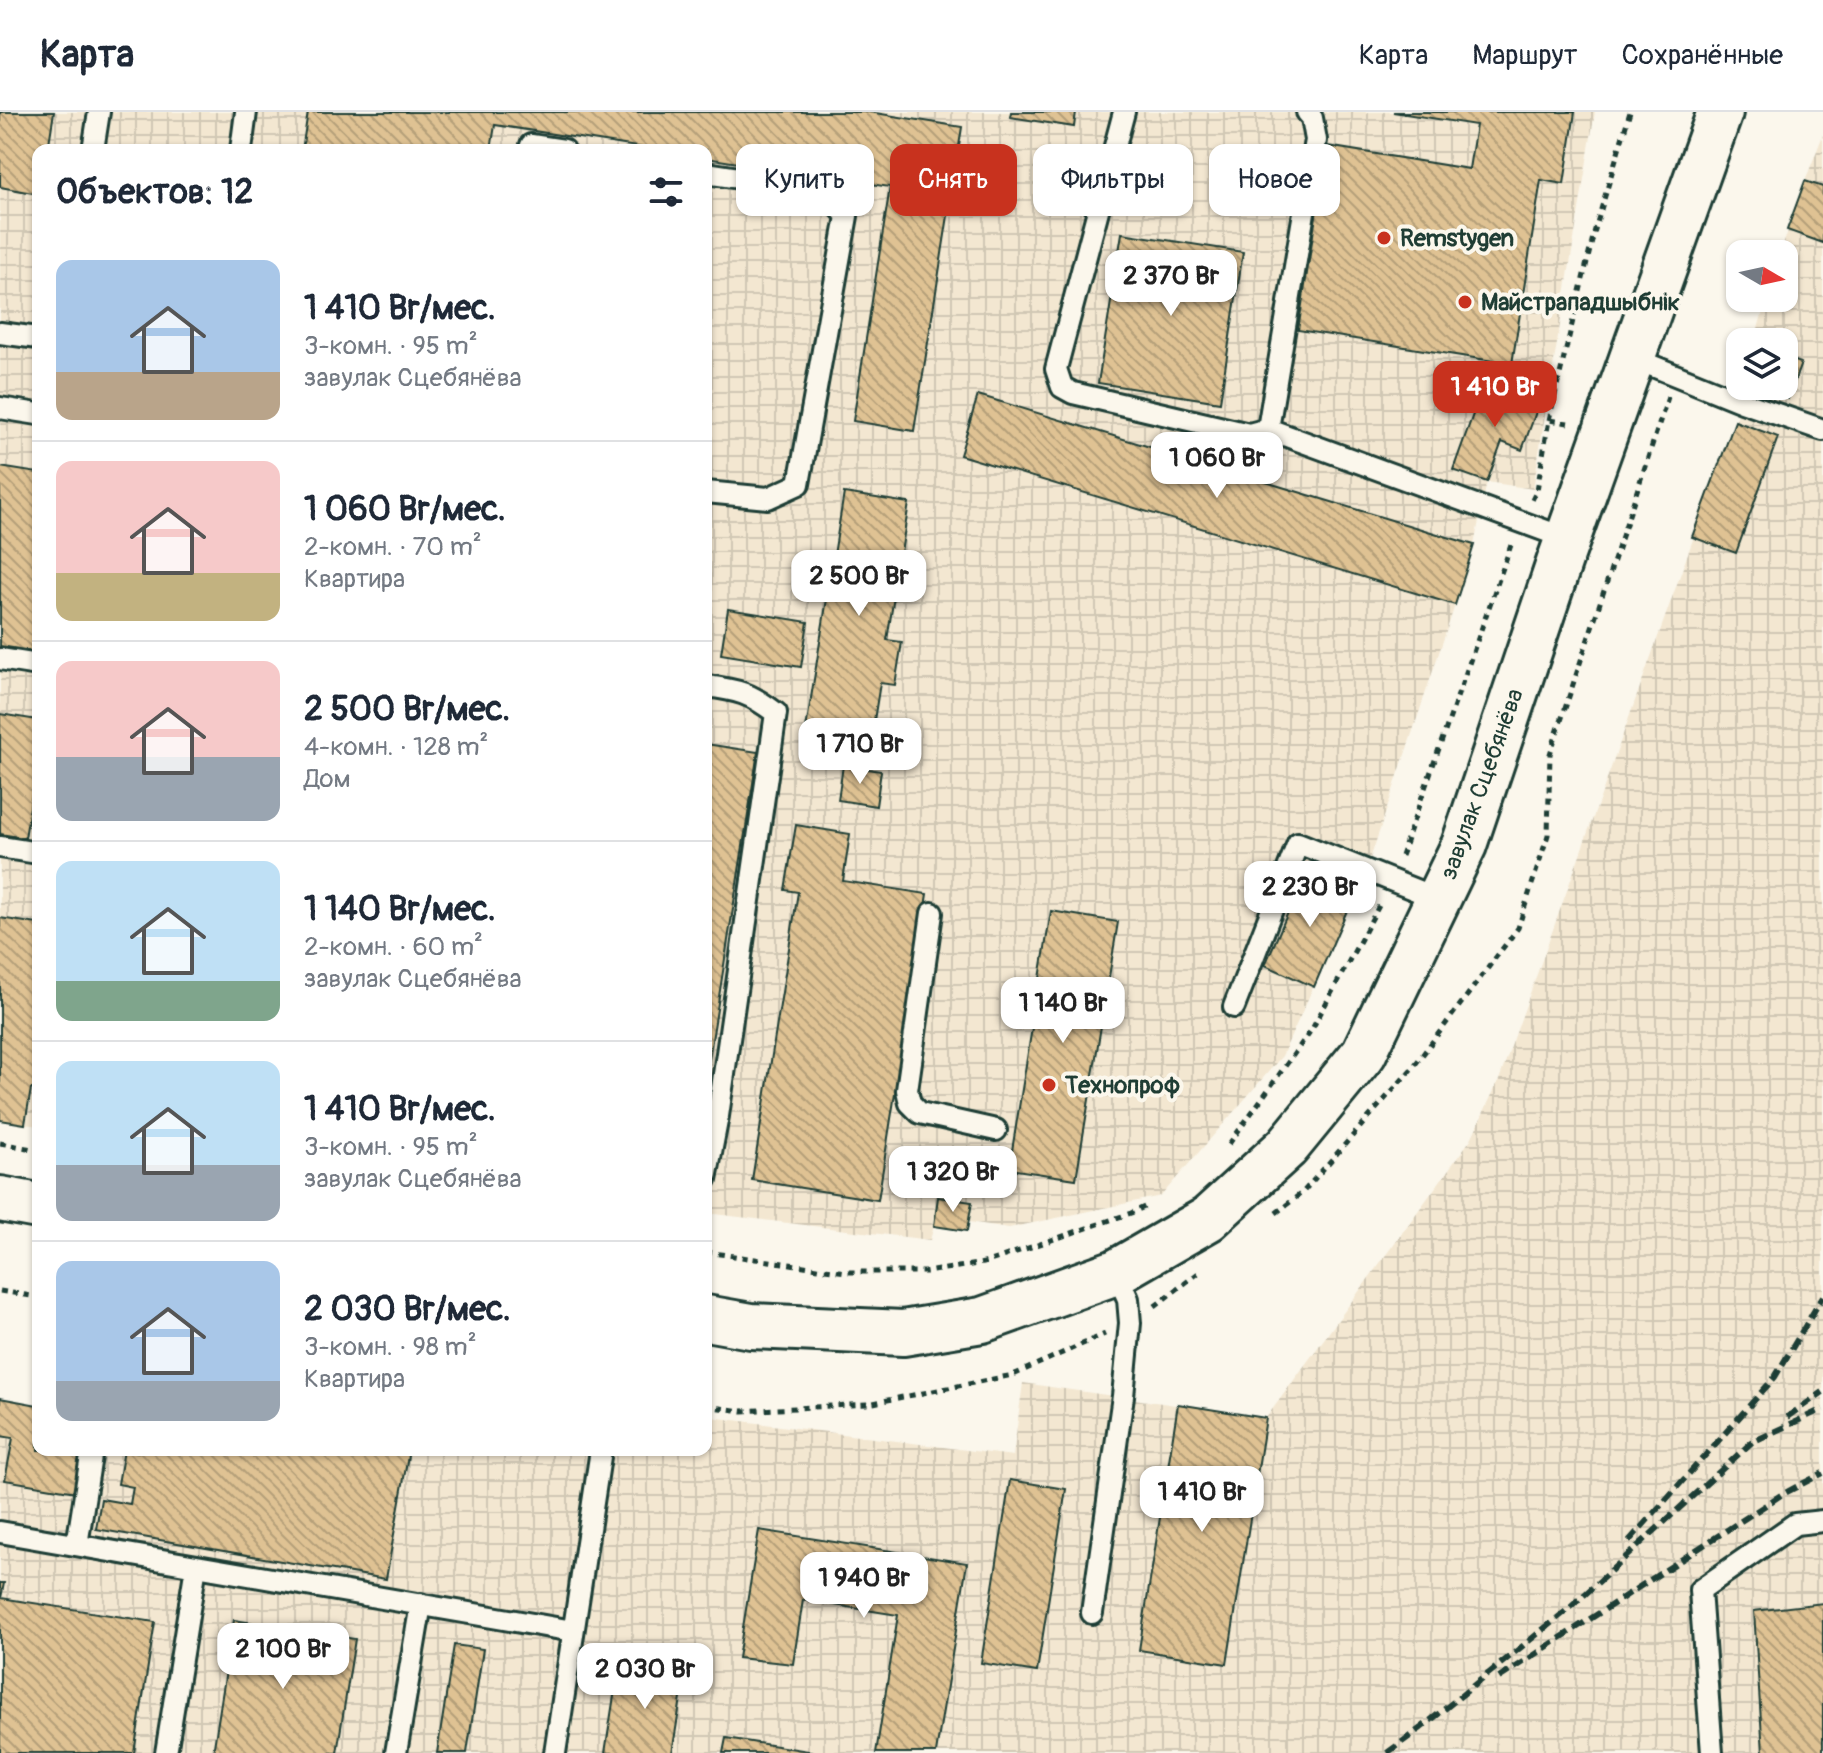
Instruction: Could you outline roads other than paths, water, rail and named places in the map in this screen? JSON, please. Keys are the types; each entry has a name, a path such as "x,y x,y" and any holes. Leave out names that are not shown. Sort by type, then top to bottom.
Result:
{"street":[{"name":"завулак Сцебянёва","path":"712,1319 751,1326 903,1333 982,1320 1116,1272 1208,1219 1287,1147 1364,1053 1464,845 1568,539 1720,112"},
{"path":"0,1199 32,1205"}],"lane":[{"path":"94,144 99,112"},
{"path":"242,144 246,112"},
{"path":"1124,112 1056,369 1062,387 1073,393 1249,434 1268,429 1568,539"},
{"path":"1268,429 1316,140 1312,118 1307,112"},
{"path":"712,174 812,189 832,199 847,216 799,484 768,498 712,493"},
{"path":"0,333 32,337"},
{"path":"1633,358 1742,402 1822,426"},
{"path":"0,408 32,413"},
{"path":"0,659 32,664"},
{"path":"712,687 736,690 757,698 776,713 712,1148"},
{"path":"1234,1007 1298,843 1438,899"},
{"path":"0,847 32,852"},
{"path":"932,913 907,1090 910,1103 920,1113 996,1130"},
{"path":"1092,1613 1123,1396 1130,1323 1128,1299 1116,1272"},
{"path":"77,1545 91,1456"},
{"path":"555,1753 600,1456"},
{"path":"1712,1753 1700,1590 1795,1524 1823,1521"},
{"path":"0,1532 573,1631"},
{"path":"166,1753 196,1566"},
{"path":"396,1753 421,1604"}],"railway":[{"path":"1629,1541 1775,1377 1823,1296"},
{"path":"1787,1417 1823,1392"},
{"path":"1387,1753 1571,1607 1752,1442 1823,1409"},
{"path":"1499,1678 1781,1495 1823,1473"}],"place":[{"name":"Remstygen","path":"1384,238"},
{"name":"Майстрападшыбнік","path":"1465,302"},
{"name":"Технопроф","path":"1049,1085"}]}
